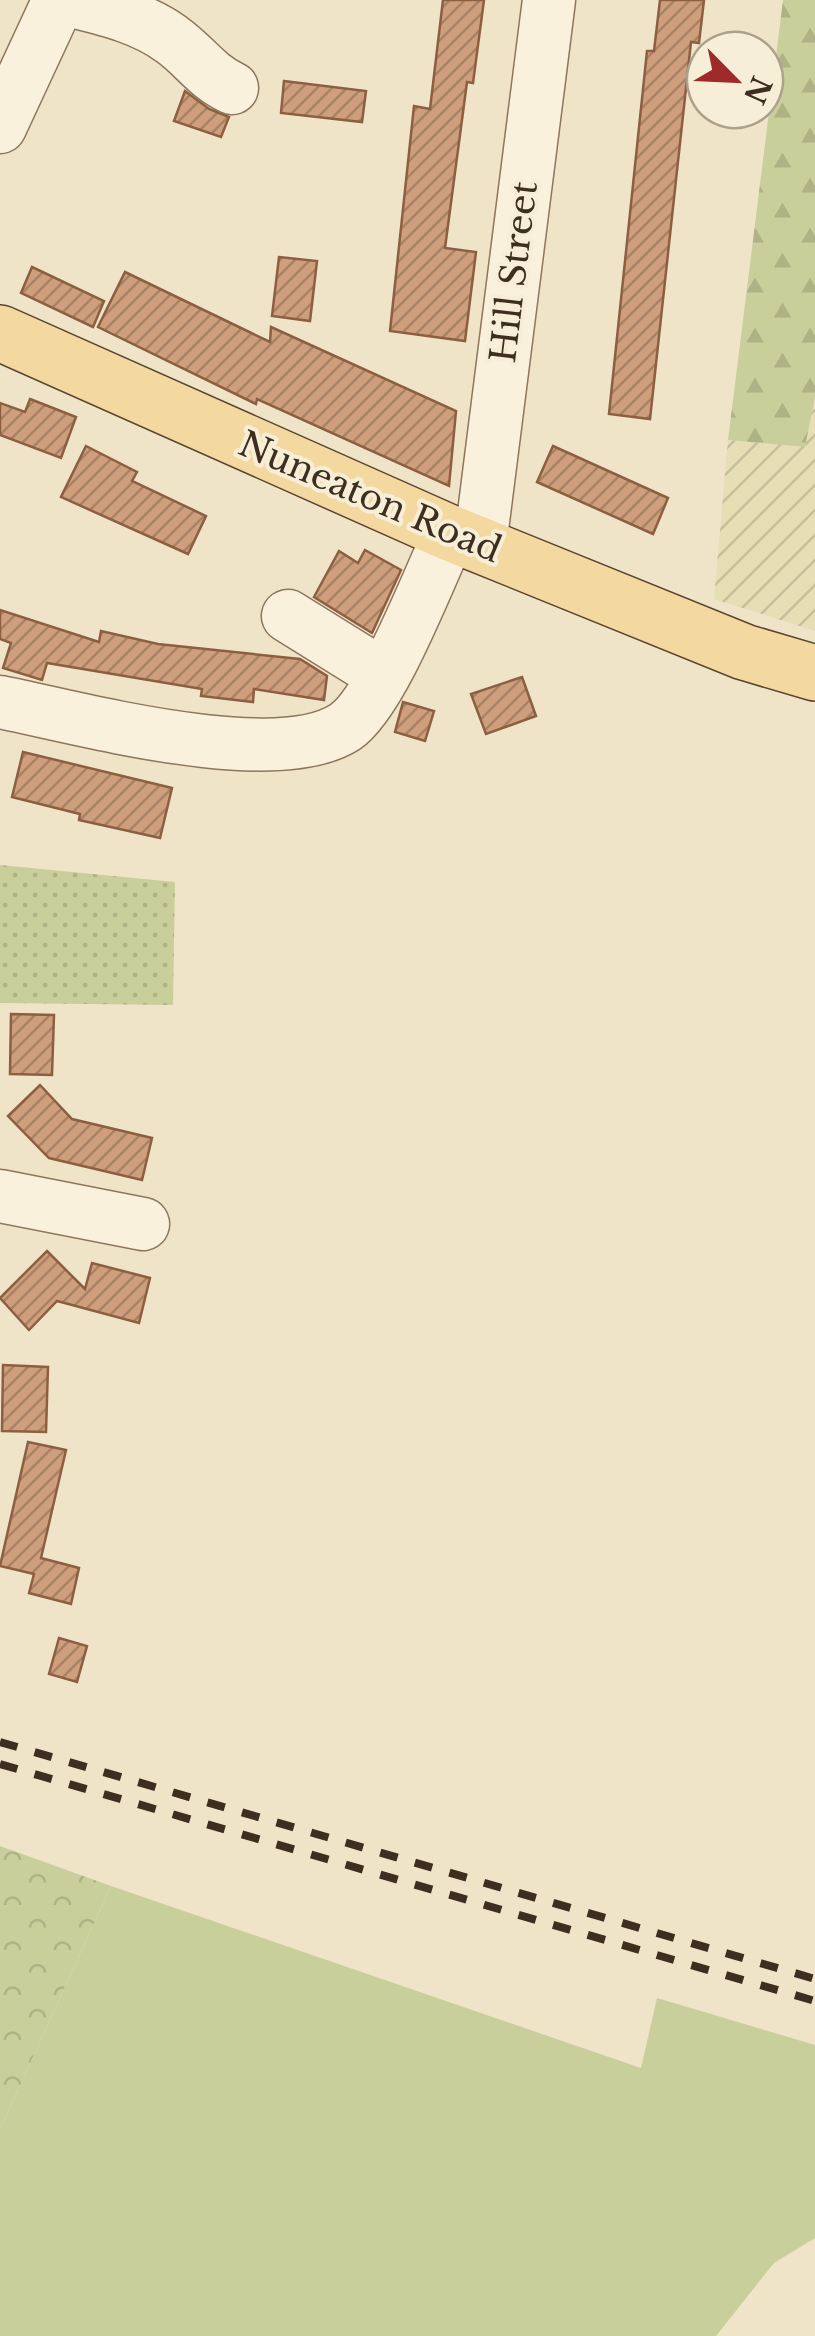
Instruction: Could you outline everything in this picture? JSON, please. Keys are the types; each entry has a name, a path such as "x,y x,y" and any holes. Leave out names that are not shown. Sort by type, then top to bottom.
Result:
{"main road":[{"name":"Nuneaton Road","path":"0,333 465,539 744,652 815,673"}],"street":[{"path":"0,127 59,0"},
{"path":"68,0 120,13 172,39 211,78 232,88"},
{"name":"Hill Street","path":"0,702 224,743 308,741 346,726 465,539 548,0"},
{"path":"288,616 382,675"},
{"path":"0,1196 143,1224"}],"shaded area":[{"path":"815,397 815,631 714,599 728,440 805,446"}],"green space":[{"path":"783,0 815,0 815,397 805,447 728,440 767,130 785,130 785,30 779,30"},
{"path":"0,865 175,882 173,1005 0,1003"},
{"path":"0,1846 111,1886 0,2129"},
{"path":"111,1886 641,2068 657,1998 815,2045 815,2238 774,2263 716,2336 0,2336 0,2129"}],"building":[{"path":"443,0 484,0 473,83 467,82 445,248 476,252 465,341 390,331 414,106 430,109"},
{"path":"660,0 704,0 701,30 685,30 685,97 650,419 609,414 647,51 654,51"},
{"path":"284,81 366,91 362,122 281,113"},
{"path":"185,91 209,109 229,117 221,137 174,121"},
{"path":"279,257 317,261 310,321 272,316"},
{"path":"32,267 104,301 93,327 21,293"},
{"path":"125,272 270,342 271,327 456,411 449,486 257,399 256,404 98,327"},
{"path":"30,399 76,417 61,458 0,435 0,403 25,412"},
{"path":"86,446 137,472 132,481 206,516 188,554 61,497"},
{"path":"553,446 668,498 653,534 537,482"},
{"path":"365,550 401,570 372,633 314,597 339,551 358,563"},
{"path":"0,610 99,642 101,631 158,644 300,659 327,676 324,700 254,689 253,702 201,696 202,689 47,663 42,680 3,668 11,643 0,639"},
{"path":"522,677 536,716 486,734 471,694"},
{"path":"403,702 434,711 425,741 395,732"},
{"path":"23,752 172,788 160,838 79,820 80,814 12,797"},
{"path":"11,1014 54,1015 52,1075 10,1074"},
{"path":"40,1085 72,1119 152,1138 142,1180 49,1158 8,1116"},
{"path":"47,1251 85,1289 92,1263 150,1278 139,1323 57,1301 29,1330 0,1298"},
{"path":"3,1365 48,1367 46,1432 2,1431"},
{"path":"28,1442 66,1450 41,1558 79,1568 71,1604 29,1593 34,1574 0,1566"},
{"path":"59,1638 87,1646 77,1682 49,1674"}],"railway":[{"path":"0,1742 815,1979"},
{"path":"0,1764 815,2001"}]}
